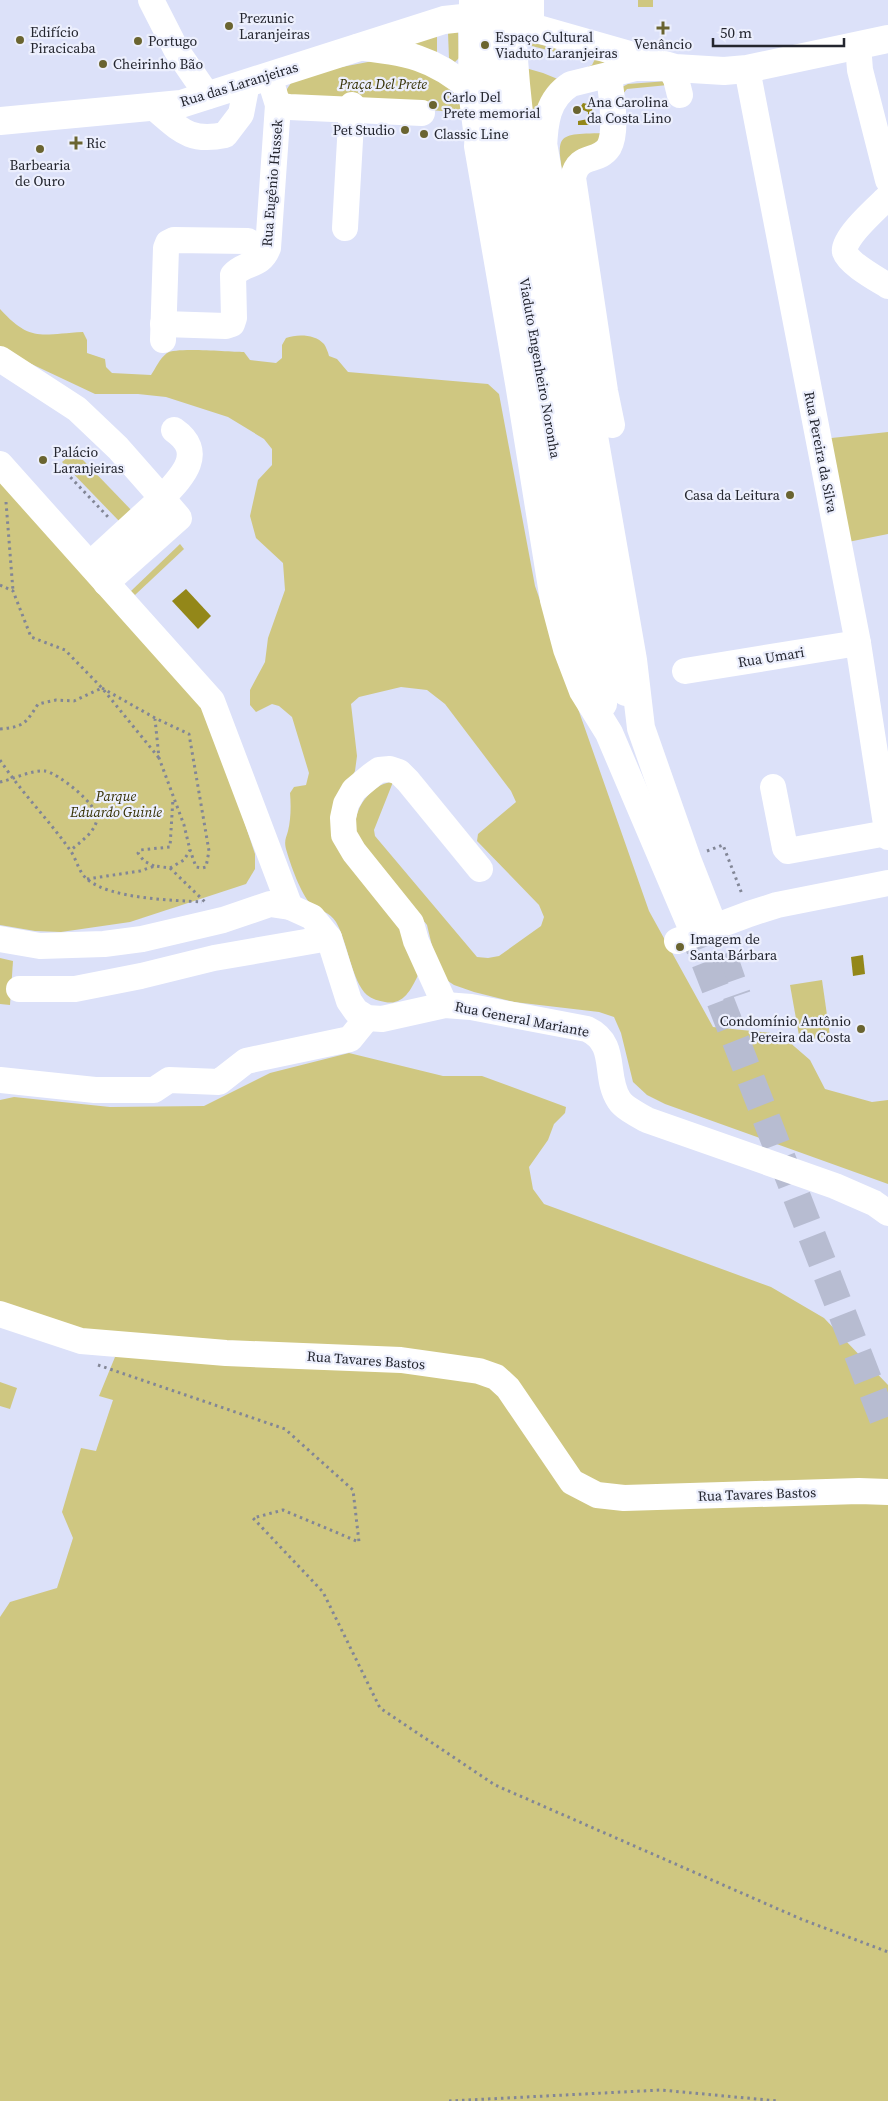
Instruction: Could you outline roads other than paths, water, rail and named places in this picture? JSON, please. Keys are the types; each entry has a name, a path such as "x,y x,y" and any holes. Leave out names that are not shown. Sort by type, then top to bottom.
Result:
{"main road":[{"name":"Viaduto Engenheiro Noronha","path":"512,0 517,110 609,733"},
{"name":"Rua das Laranjeiras","path":"0,121 181,104 444,20 482,14 531,27 589,50 673,68 724,71 747,69 888,39"},
{"name":"Viaduto Engenheiro Noronha","path":"482,14 584,562 612,655 623,687 641,728"},
{"path":"478,146 520,383 554,600 567,648 583,691 609,733 692,926"},
{"path":"544,149 633,660 641,728 687,859 692,926"}],"street":[{"path":"151,0 177,51 208,96"},
{"path":"531,0 531,27"},
{"path":"482,14 470,90 478,146 544,149 546,118 550,106 559,94 571,84 636,68 673,68 680,95"},
{"path":"858,45 860,70 888,180"},
{"name":"Rua das Laranjeiras","path":"356,47 396,52 438,66 470,90"},
{"name":"Rua Pereira da Silva","path":"747,69 858,642 888,835"},
{"path":"609,76 612,101 611,140 608,148 600,155 582,160 575,170 573,178 604,391 612,425"},
{"path":"153,107 173,125 192,136 209,139 225,135 241,114 258,79"},
{"name":"Rua Eugênio Hussek","path":"248,241 174,240 168,243 166,248 163,332 232,324 234,318 233,275 238,270 260,261 268,248 278,105 258,79"},
{"path":"278,105 289,107 352,107 422,113"},
{"path":"345,228 352,107"},
{"path":"888,197 848,238 845,248 845,253 854,262 888,286"},
{"path":"0,359 77,409 118,448 179,518 98,574"},
{"path":"98,574 124,534 162,498 185,472 190,461 190,452 181,436 174,430"},
{"path":"0,464 212,701 280,906"},
{"name":"Rua Umari","path":"685,671 858,642"},
{"path":"445,1005 416,941 411,923 354,852 344,835 343,818 346,804 354,790 379,770 390,769 398,772 408,780 480,869"},
{"path":"773,787 788,851 888,835"},
{"path":"692,926 749,914 777,905 888,882"},
{"path":"0,939 40,946 104,944 142,939 280,906 312,917 329,938 348,1001 356,1011 367,1018 350,1039 246,1061 219,1082 169,1080 154,1090 95,1090 0,1080"},
{"path":"19,989 75,989 141,976 214,958 329,938"},
{"name":"Rua General Mariante","path":"367,1018 382,1019 445,1005 471,1007 587,1029 595,1033 606,1046 616,1094 620,1102 646,1120 835,1186 874,1203 888,1213"},
{"name":"Rua Tavares Bastos","path":"0,1314 81,1341 226,1353 401,1360 479,1371 496,1377 508,1388 572,1482 597,1495 624,1498 859,1491 888,1492"}],"tunnel":[{"path":"709,915 737,996"},
{"path":"690,923 888,1431"}],"place":[{"name":"Prezunic Laranjeiras","path":"229,26"},
{"name":"Venâncio","path":"663,28"},
{"name":"Edifício Piracicaba","path":"20,40"},
{"name":"Portugo","path":"138,41"},
{"name":"Espaço Cultural Viaduto Laranjeiras","path":"485,45"},
{"name":"Cheirinho Bão","path":"103,64"},
{"name":"Carlo Del Prete memorial","path":"433,105"},
{"name":"Ana Carolina da Costa Lino","path":"577,110"},
{"name":"Pet Studio","path":"405,130"},
{"name":"Classic Line","path":"424,134"},
{"name":"Ric","path":"76,143"},
{"name":"Barbearia de Ouro","path":"40,149"},
{"name":"Palácio Laranjeiras","path":"43,460"},
{"name":"Casa da Leitura","path":"790,495"},
{"name":"Imagem de Santa Bárbara","path":"680,947"},
{"name":"Condomínio Antônio Pereira da Costa","path":"861,1029"}],"park label":[{"name":"Praça Del Prete","path":"383,84"},
{"name":"Parque Eduardo Guinle","path":"116,804"}]}
